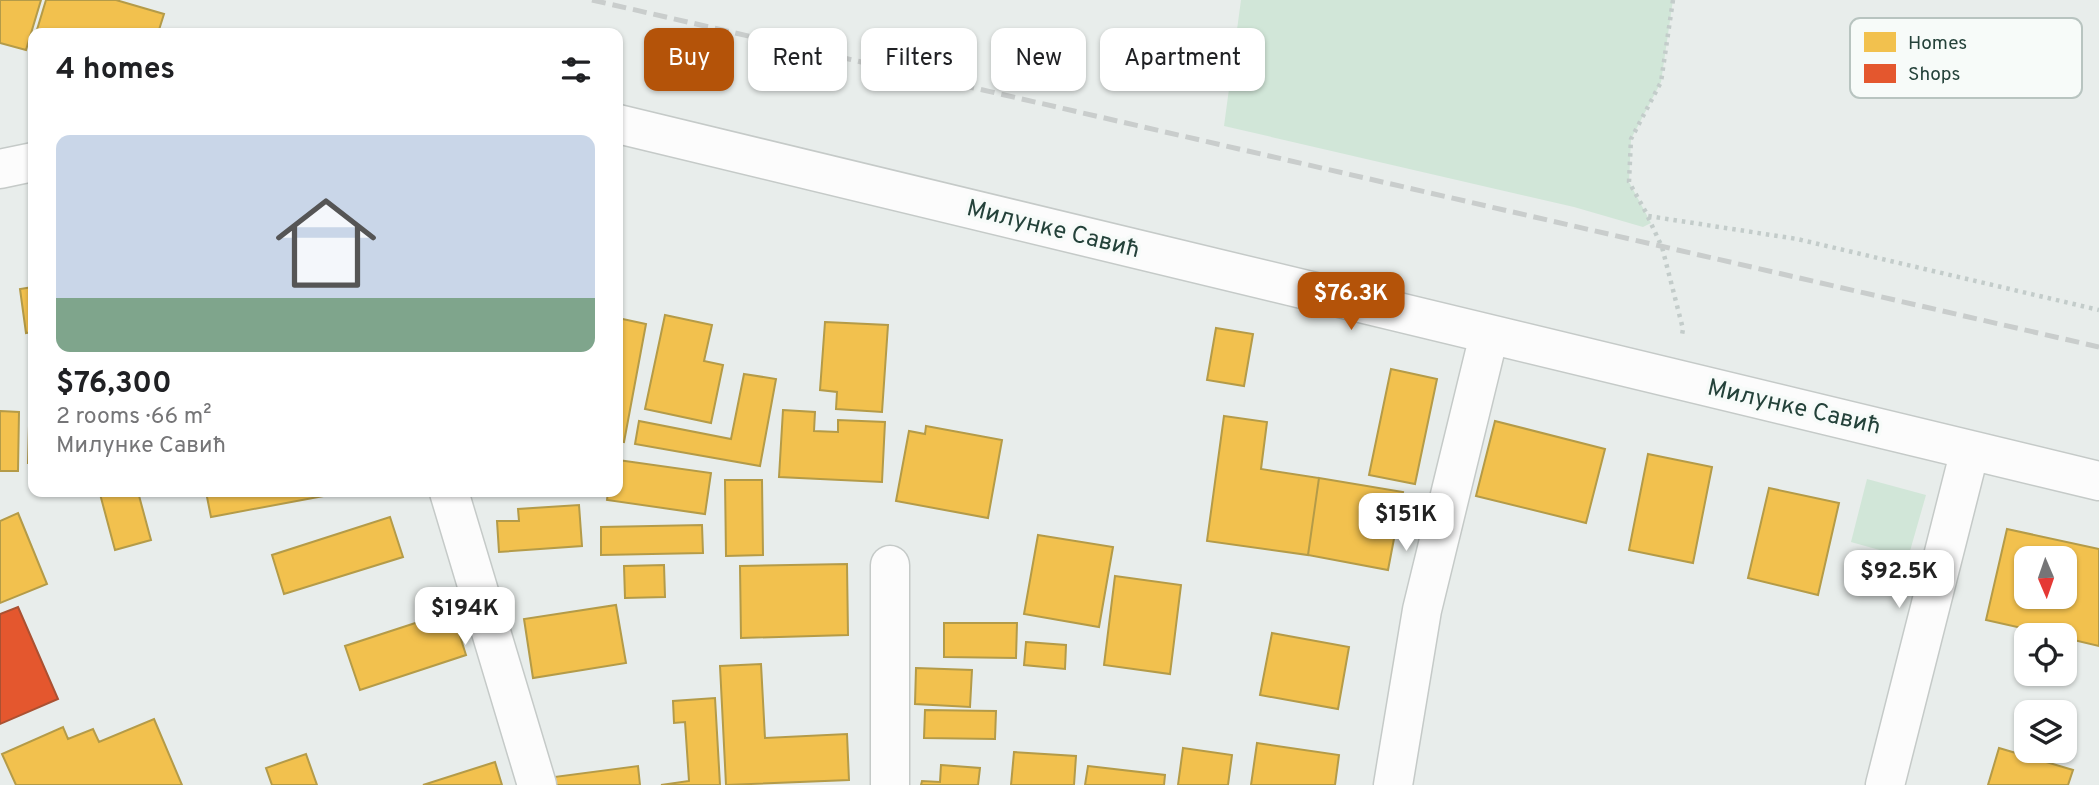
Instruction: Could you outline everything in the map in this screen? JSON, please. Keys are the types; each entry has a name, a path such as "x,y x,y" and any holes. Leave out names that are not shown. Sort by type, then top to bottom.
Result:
{"street":[{"name":"Милунке Савић","path":"623,125 2099,481"},
{"path":"0,169 28,163"},
{"path":"1393,785 1422,610 1489,335"},
{"path":"1885,785 1970,450"},
{"path":"451,497 537,785"},
{"path":"890,565 890,785"}],"path":[{"path":"1671,379 1683,329 1662,247 1629,182 1631,139 1661,82 1673,0"},
{"path":"1648,216 1797,239 2099,310"}],"green space":[{"path":"1241,0 1673,0 1661,82 1631,139 1629,182 1651,223 1643,227 1574,207 1224,126 1229,91 1265,91 1265,28 1237,28"},
{"path":"1867,479 1926,495 1908,558 1851,542"}],"building: Homes":[{"path":"0,0 41,0 33,28 28,28 26,50 0,43"},
{"path":"46,0 116,0 164,14 160,28 38,28"},
{"path":"28,288 28,333 26,333 20,289"},
{"path":"665,315 712,325 704,361 723,365 711,423 645,409"},
{"path":"623,319 646,324 623,442"},
{"path":"825,322 888,325 882,412 836,409 837,392 820,390"},
{"path":"1216,328 1253,334 1244,386 1207,380"},
{"path":"1391,369 1437,379 1415,484 1369,475"},
{"path":"744,374 776,379 760,466 635,444 639,421 731,439"},
{"path":"783,410 815,412 814,431 838,432 838,420 885,422 882,482 779,477"},
{"path":"0,411 19,412 18,471 0,471"},
{"path":"1224,416 1267,422 1261,469 1319,478 1308,555 1207,541"},
{"path":"1495,421 1605,449 1586,523 1476,496"},
{"path":"926,426 1002,440 988,518 896,501 909,431 925,434"},
{"path":"1648,454 1712,467 1693,563 1629,550"},
{"path":"623,461 711,473 705,514 607,500 607,497 623,497"},
{"path":"1319,478 1403,492 1388,570 1308,555"},
{"path":"725,480 762,480 763,555 726,556"},
{"path":"1769,488 1839,503 1818,595 1748,578"},
{"path":"101,497 139,497 151,540 115,550"},
{"path":"207,497 318,497 211,517"},
{"path":"579,505 582,546 499,552 497,521 519,521 518,509"},
{"path":"18,513 47,584 0,603 0,521"},
{"path":"390,517 403,557 284,594 272,555"},
{"path":"702,525 703,553 601,555 601,527"},
{"path":"2007,529 2099,549 2099,646 2077,641 2077,623 2014,623 2014,626 1986,620"},
{"path":"1038,535 1113,547 1099,627 1024,614"},
{"path":"847,564 848,635 741,638 740,566"},
{"path":"664,565 665,597 625,598 624,566"},
{"path":"1115,576 1181,585 1170,674 1104,665"},
{"path":"616,605 626,663 533,678 524,619"},
{"path":"452,611 466,655 360,690 345,646"},
{"path":"944,623 1017,623 1016,658 944,657"},
{"path":"1272,633 1349,647 1338,709 1260,695"},
{"path":"1026,642 1066,645 1065,669 1024,665"},
{"path":"761,664 765,738 847,734 849,780 726,785 720,666"},
{"path":"916,668 972,670 970,707 915,704"},
{"path":"715,698 720,785 661,785 689,781 685,722 674,723 673,701"},
{"path":"925,710 996,711 995,739 924,738"},
{"path":"154,719 182,785 16,785 2,754 63,727 68,739 93,729 99,742"},
{"path":"1257,743 1339,755 1335,785 1251,785"},
{"path":"1183,748 1232,755 1228,785 1178,785"},
{"path":"1999,748 2014,752 2014,763 2049,763 2073,770 2068,785 1988,785"},
{"path":"1014,752 1076,756 1074,785 1011,785"},
{"path":"306,754 317,785 272,785 266,768"},
{"path":"495,762 502,785 423,785"},
{"path":"941,765 980,768 978,785 921,785 922,781 940,782"},
{"path":"638,766 640,785 555,785 554,777"},
{"path":"1088,766 1165,775 1164,785 1085,785"}],"building: Shops":[{"path":"18,607 58,699 0,724 0,614"}],"railway":[{"path":"592,0 2099,347"}]}
